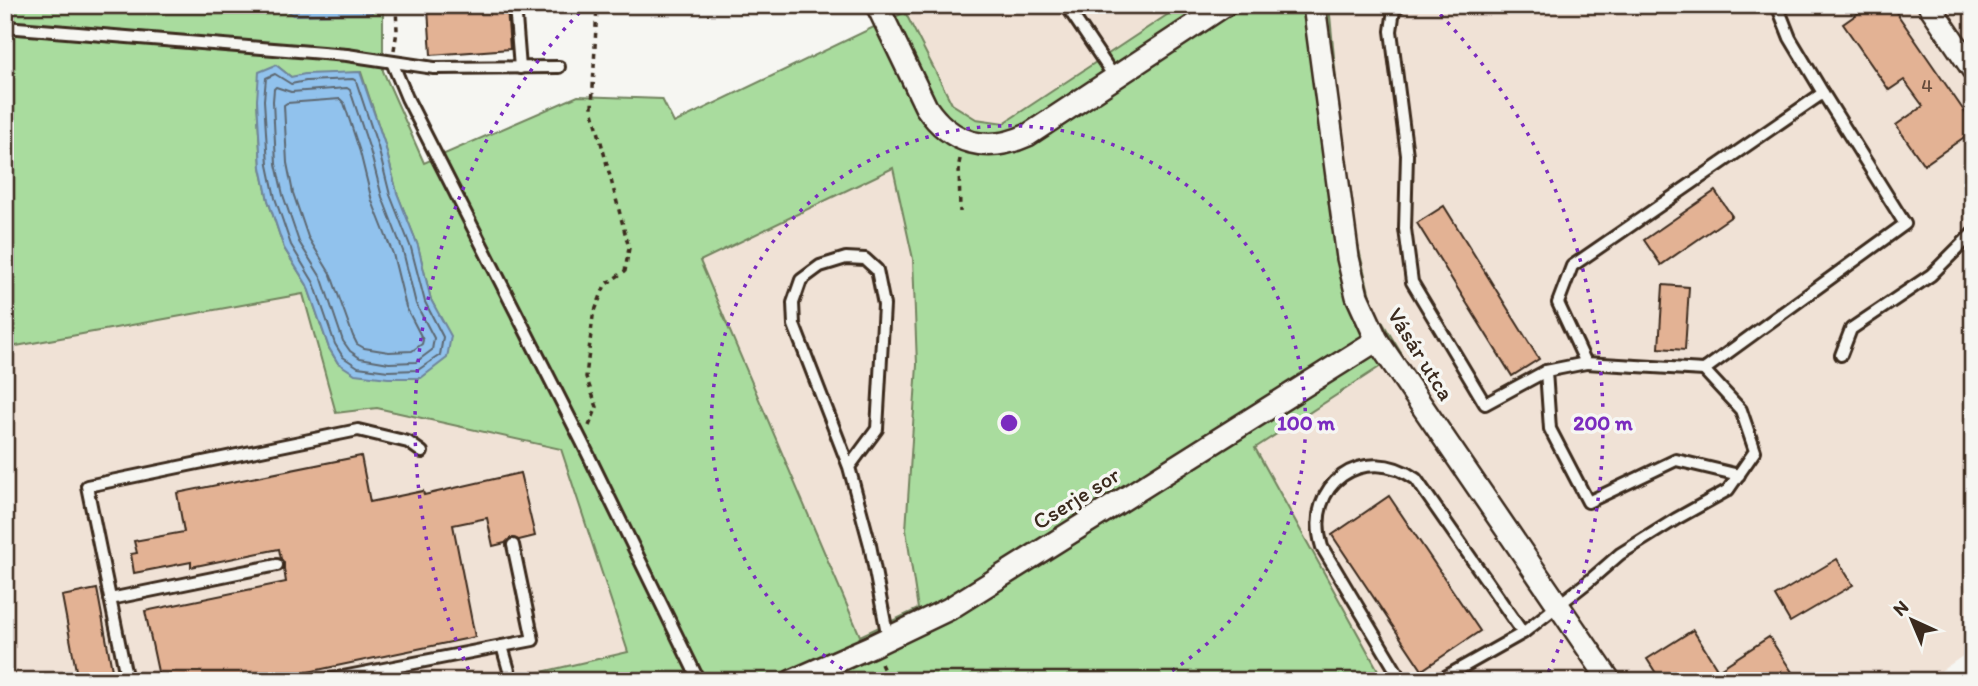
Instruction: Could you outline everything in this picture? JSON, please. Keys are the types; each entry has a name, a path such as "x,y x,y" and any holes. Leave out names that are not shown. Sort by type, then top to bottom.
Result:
{"street":[{"path":"877,5 926,107 943,128 966,141 992,145 1017,141 1028,135 1225,5"},
{"name":"Vásár utca","path":"1314,5 1348,258 1357,296 1377,340 1610,681"},
{"path":"1930,5 1973,70"},
{"name":"Cserje sor","path":"792,681 949,609 1377,340"}],"lane":[{"path":"515,5 520,68"},
{"path":"1066,5 1115,78"},
{"path":"1400,5 1394,9 1391,31 1407,155 1405,229 1412,282 1485,404 1546,371 1586,363 1704,370 1905,224 1790,38 1777,5"},
{"path":"5,27 347,55 433,68 559,67"},
{"path":"392,62 407,99 582,442 699,681"},
{"path":"1586,363 1558,303 1572,266 1823,93"},
{"path":"1841,355 1851,329 1931,275 1973,233"},
{"path":"849,467 877,429 884,305 877,270 864,259 846,258 820,266 801,280 793,303 794,325 849,467 870,545 888,638"},
{"path":"1438,681 1523,633 1620,554 1728,490 1755,451 1741,410 1704,370"},
{"path":"1546,371 1550,429 1588,502 1676,460 1739,475"},
{"path":"127,681 87,486 358,430 408,442 422,452"},
{"path":"1402,681 1322,547 1318,535 1322,500 1336,481 1356,468 1381,464 1394,467 1416,479 1523,633"},
{"path":"322,681 533,640 513,545"},
{"path":"110,599 277,565"},
{"path":"502,646 512,681"}],"path":[{"path":"392,62 397,31 396,5"},
{"path":"582,442 597,407 586,377 593,316 606,285 625,271 629,248 592,108 597,5"},
{"path":"960,212 959,164 966,141"}],"shaded area":[{"path":"901,5 1182,5 1004,123 976,119 952,104"},
{"path":"1329,5 1973,5 1973,649 1926,681 1384,681 1255,448 1401,353 1372,305 1348,203"},
{"path":"894,168 913,259 917,365 906,530 918,610 860,636 699,261"},
{"path":"304,293 336,413 377,408 561,449 628,652 503,681 5,681 5,348"}],"green space":[{"path":"5,5 280,5 293,15 372,12 371,5 383,5 383,71 424,163 578,96 662,99 674,123 905,12 952,104 976,119 1004,123 1182,5 1329,5 1348,203 1372,305 1401,353 1255,448 1384,681 503,681 628,652 561,449 377,408 336,413 303,294 5,348","holes":["276,65 291,77 361,72 385,145 397,193 418,246 431,300 450,336 338,363 329,348 307,285 284,248 268,200 261,167 257,100","893,168 913,259 917,365 906,530 918,609 860,636 700,261"]}],"water":[{"path":"280,5 371,5 372,13 293,15"},
{"path":"276,65 291,77 360,72 385,145 397,193 418,246 431,300 451,336 447,358 421,378 355,374 338,363 329,348 307,285 284,248 268,200 261,167 257,100 259,72"}],"building":[{"path":"452,5 502,5 502,9 507,8 510,49 431,55 428,9 453,7"},
{"path":"1870,5 1891,5 1973,124 1973,131 1924,165 1896,125 1923,106 1904,80 1889,90 1843,24"},
{"path":"1715,191 1732,216 1661,265 1644,240"},
{"path":"1444,206 1539,359 1512,376 1417,223"},
{"path":"1663,285 1689,287 1685,350 1659,348"},
{"path":"361,456 370,502 423,491 424,495 520,473 535,536 519,540 511,538 505,543 493,546 487,518 453,525 475,637 265,681 160,681 145,611 286,582 284,563 279,549 191,567 191,562 134,573 131,554 137,553 134,541 184,532 177,493"},
{"path":"1389,496 1480,631 1422,670 1332,535"},
{"path":"1837,559 1853,585 1790,622 1775,596"},
{"path":"97,589 114,681 78,681 62,596"},
{"path":"1693,630 1718,670 1769,637 1798,681 1661,681 1647,659"}],"railway":[{"path":"1536,681 1546,676"}]}
